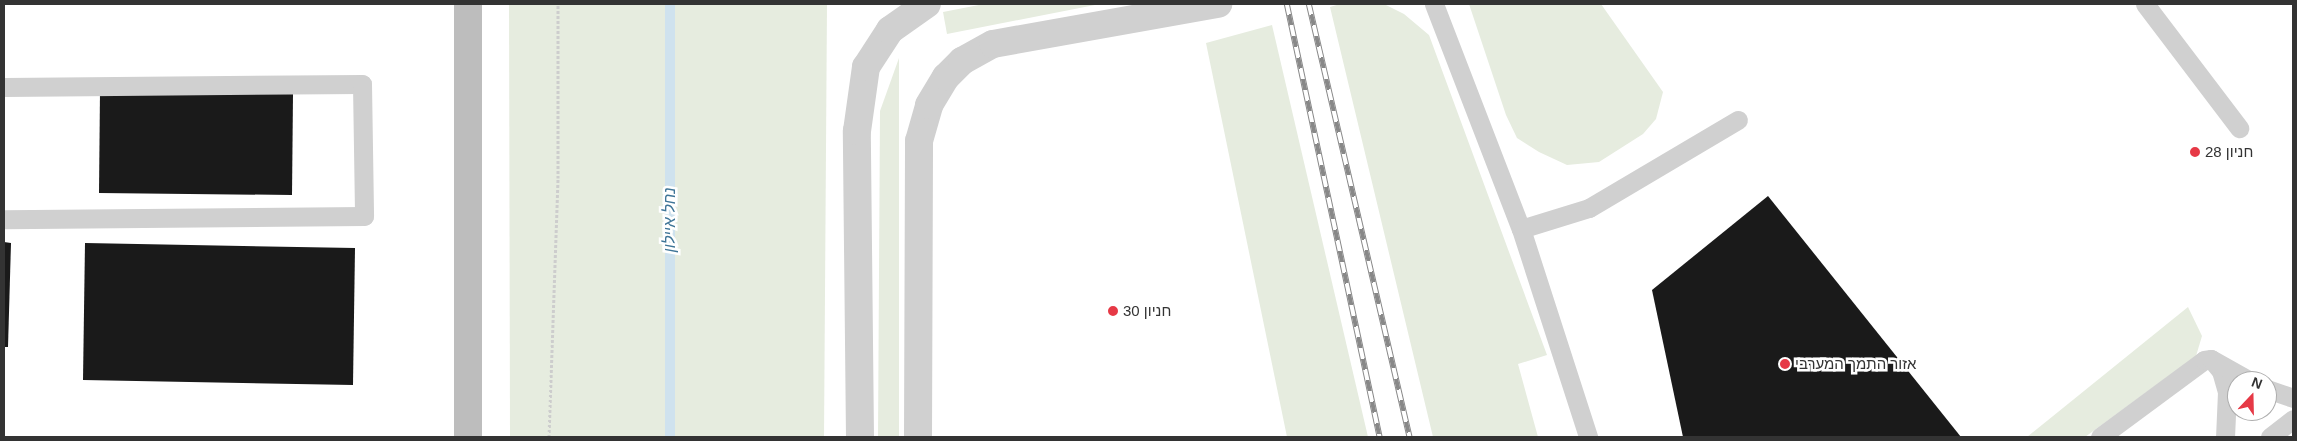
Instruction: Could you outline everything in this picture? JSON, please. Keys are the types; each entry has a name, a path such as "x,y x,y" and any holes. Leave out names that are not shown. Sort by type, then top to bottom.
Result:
{"main road":[{"path":"468,4 468,437"}],"street":[{"path":"860,437 857,131 866,67 890,30 927,4"},
{"path":"918,437 919,141 929,105 946,77 962,61 993,44 1218,4"}],"lane":[{"path":"1434,4 1521,230 1588,437"},
{"path":"2145,4 2239,128"},
{"path":"4,87 362,84 364,216 4,219"},
{"path":"1521,230 1588,208 1738,120"},
{"path":"2100,437 2204,360 2211,359 2232,371"},
{"path":"2211,359 2221,372 2227,392 2225,437"},
{"path":"2277,392 2293,398"},
{"path":"2270,437 2293,419"}],"path":[{"path":"549,437 558,178 558,4"}],"shaded area":[{"path":"509,4 827,4 824,437 510,437"},
{"path":"984,4 1100,4 947,34 943,12"},
{"path":"1340,4 1384,4 1404,14 1429,35 1547,355 1518,364 1538,437 1433,437 1330,7"},
{"path":"1469,4 1601,4 1663,92 1656,119 1643,134 1599,162 1567,165 1539,152 1517,138 1506,115"},
{"path":"1272,25 1368,437 1287,437 1206,43"},
{"path":"899,58 899,437 878,437 880,111"},
{"path":"2188,307 2202,336 2196,356 2085,437 2027,437"}],"building":[{"path":"100,91 293,94 292,195 99,193"},
{"name":"אזור התמך המערבי","path":"1768,196 1961,437 1683,437 1652,290"},
{"path":"4,242 11,243 8,347 4,347"},
{"path":"85,243 355,248 353,385 83,380"}],"waterway":[{"name":"נחל איילון","path":"670,4 670,437"}],"railway":[{"path":"1287,4 1380,437"},
{"path":"1309,4 1410,437"}],"place":[{"name":"חניון 28","path":"2195,152"},
{"name":"חניון 30","path":"1113,311"},
{"name":"אזור התמך המערבי","path":"1785,364"}]}
